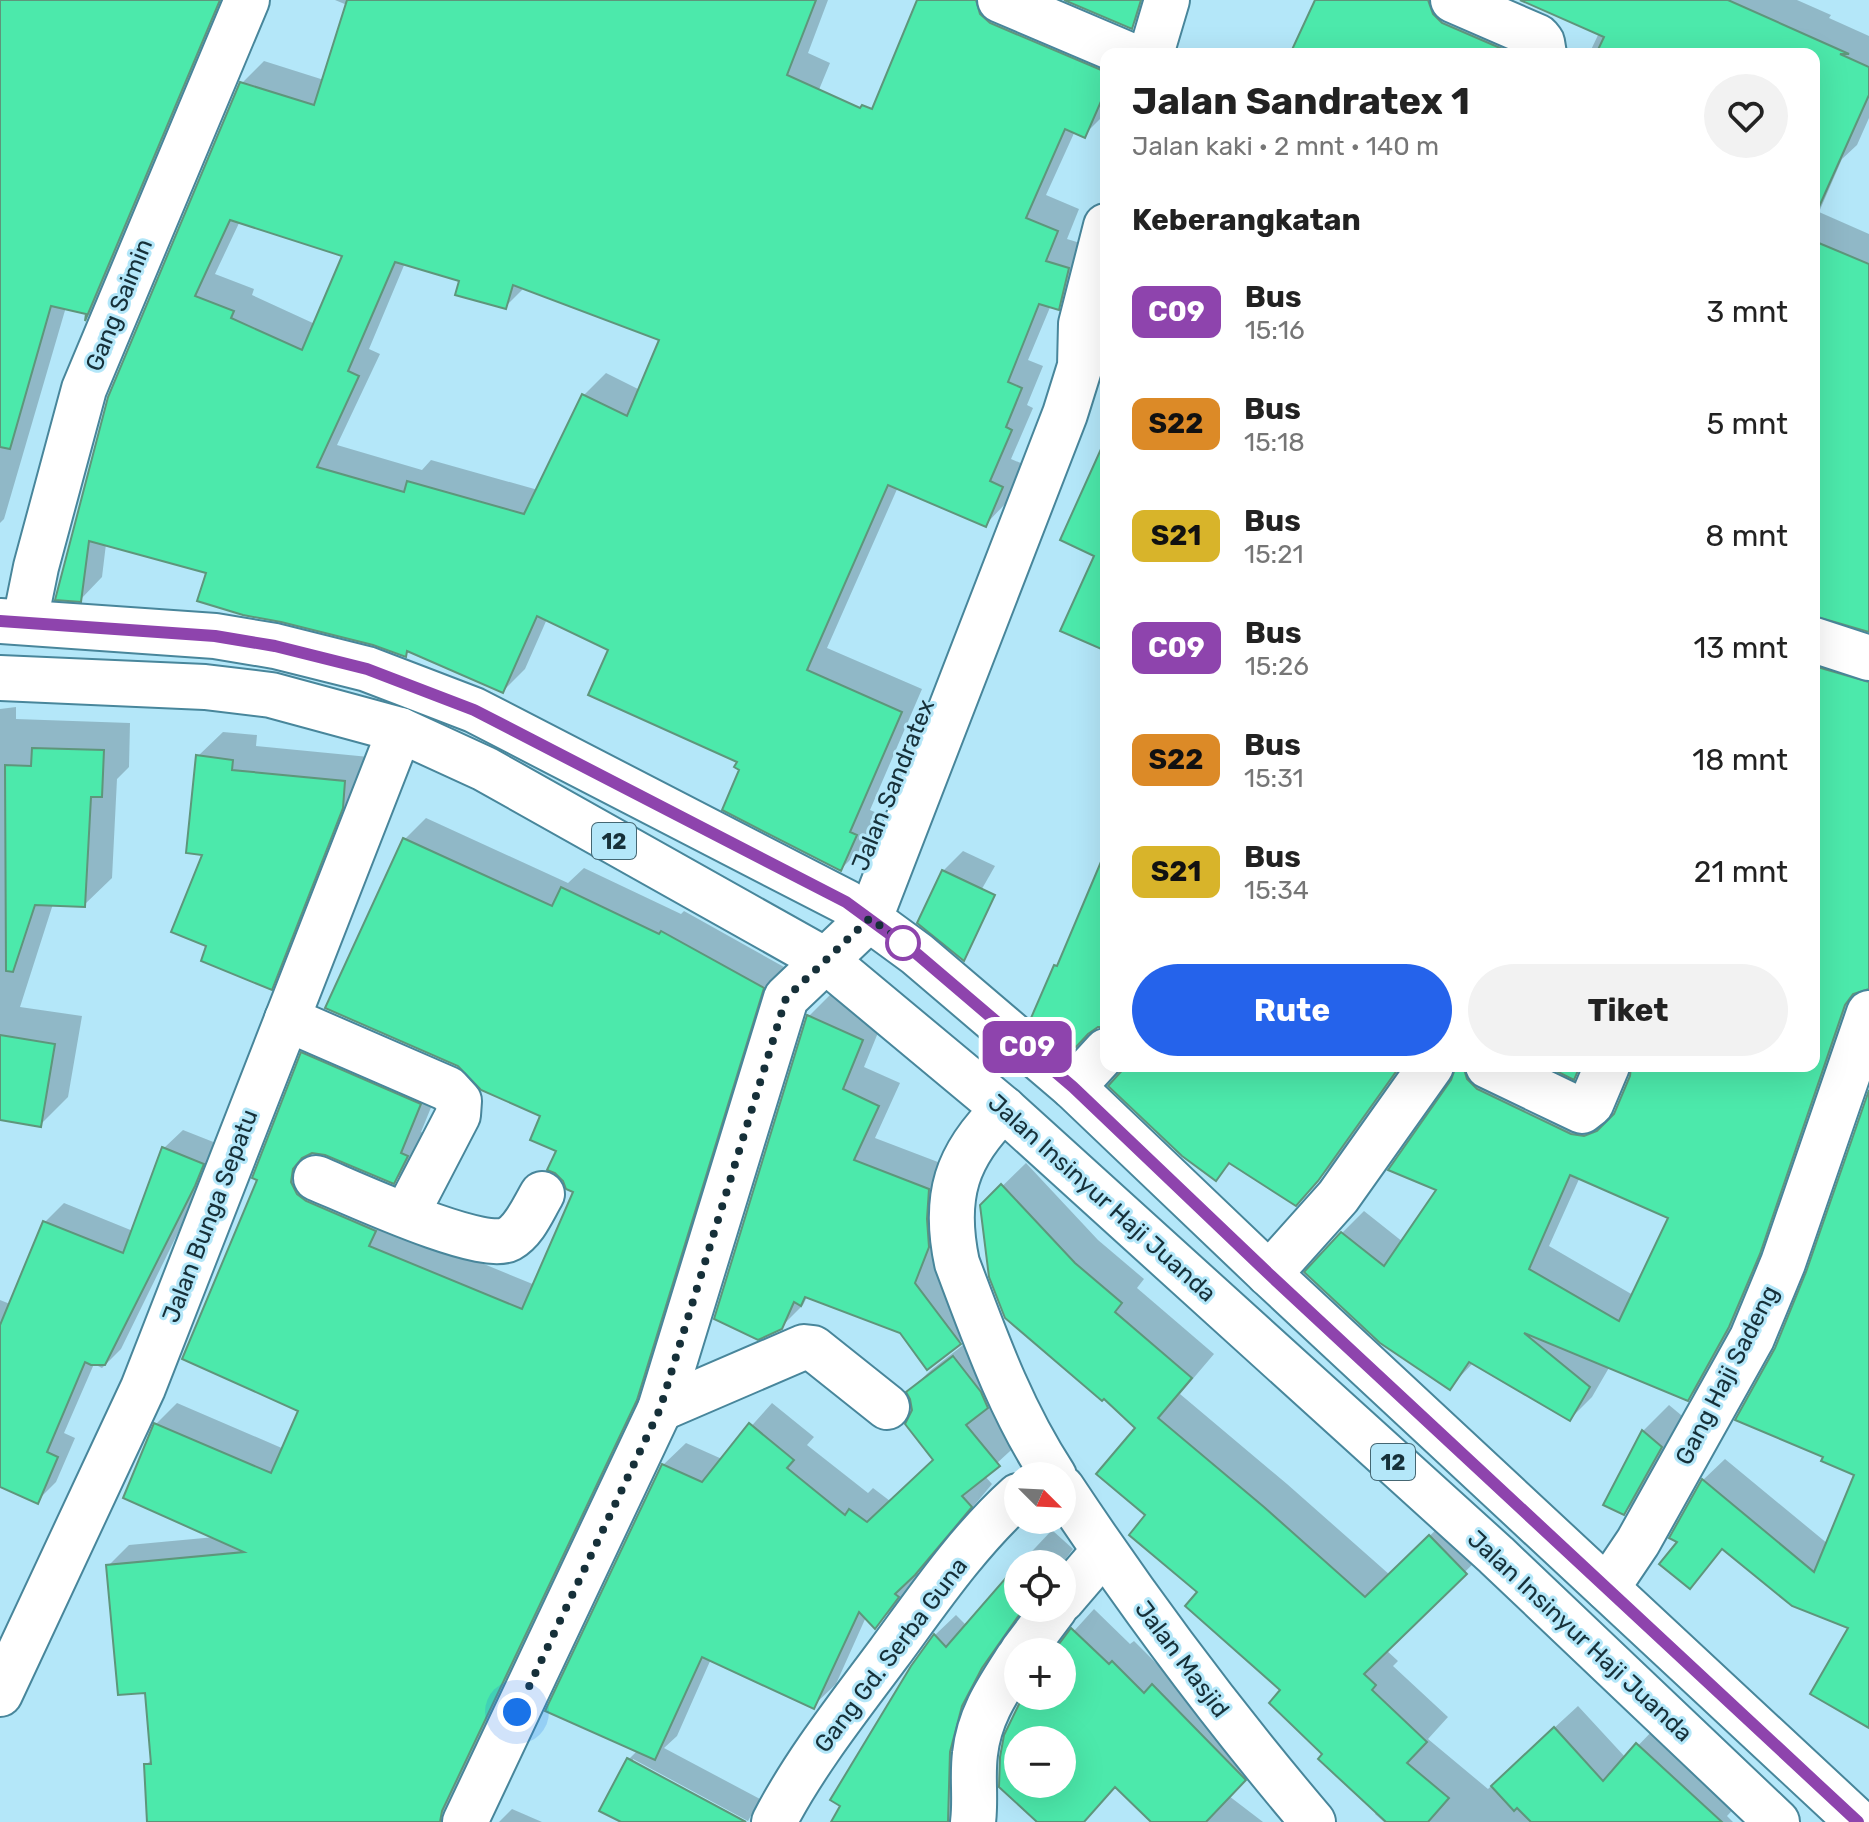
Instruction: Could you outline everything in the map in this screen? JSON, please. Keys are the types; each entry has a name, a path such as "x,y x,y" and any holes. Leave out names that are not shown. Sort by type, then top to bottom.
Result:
{"main road":[{"name":"Gang Saimin","path":"12,621 36,567 84,389 247,0"},
{"path":"1000,0 1113,48"},
{"path":"1153,48 1167,0"},
{"path":"1453,0 1538,37 1543,48"},
{"name":"Jalan Sandratex","path":"465,1822 660,1409 786,998 825,960 858,910 1060,429 1082,356 1100,258"},
{"name":"12","path":"12,621 215,636 275,646 367,669 474,710 858,910 976,1002 1073,1087 1269,1274 1858,1822"},
{"path":"1820,642 1869,658"},
{"name":"Jalan Insinyur Haji Juanda","path":"0,678 205,687 257,694 400,730 485,769 825,960 1004,1109 1496,1555 1777,1822"},
{"name":"Jalan Bunga Sepatu","path":"0,1694 143,1388 400,730"},
{"name":"Gang Haji Sadeng","path":"1607,1588 1638,1542 1752,1338 1783,1263 1869,1013"},
{"path":"287,1019 448,1089 459,1101 458,1115 406,1215"},
{"path":"1073,1087 1100,1058"},
{"path":"1269,1274 1338,1197 1427,1072"},
{"path":"1500,1072 1578,1111 1586,1110 1591,1104 1604,1072"},
{"name":"Jalan Masjid","path":"1004,1109 981,1131 959,1170 953,1192 954,1246 957,1263 999,1375 1038,1462"},
{"path":"316,1178 469,1238 498,1242 509,1239 521,1228 542,1194"},
{"path":"660,1409 804,1347 813,1348 887,1407"},
{"name":"Gang Gd. Serba Guna","path":"774,1822 833,1729 933,1593 1004,1508"},
{"name":"Jalan Masjid","path":"1076,1518 1304,1818"},
{"path":"1076,1584 1104,1551"},
{"path":"973,1822 975,1753 980,1726 987,1707 1004,1680"}],"building":[{"path":"0,0 220,0 85,321 86,314 51,306 10,449 0,447"},
{"path":"347,0 816,0 787,75 860,108 862,105 872,109 917,0 976,0 980,14 990,23 1100,69 1100,104 1085,138 1065,129 1026,218 1058,231 1046,261 1069,268 1059,310 1039,304 1008,382 1022,388 1006,427 1012,430 990,481 1003,487 986,527 888,485 807,670 902,712 850,832 857,835 841,871 722,810 739,770 734,767 737,762 588,695 608,650 537,616 503,693 407,651 406,657 373,645 243,615 197,601 206,573 89,541 81,602 55,600 108,397 240,82 314,105","holes":["230,220 342,256 302,350 231,318 234,311 195,296","395,262 459,281 455,295 506,309 513,285 659,340 627,416 582,394 524,514 407,481 404,492 317,467 359,376 348,371"]},
{"path":"1064,0 1141,0 1132,29"},
{"path":"1315,0 1428,0 1433,14 1442,23 1500,48 1293,48"},
{"path":"1520,0 1728,0 1849,54 1840,54 1869,67 1869,95 1820,205 1820,48 1599,48 1604,37"},
{"path":"1820,244 1869,264 1869,632 1820,618"},
{"path":"1100,451 1100,648 1060,631 1094,556 1060,540"},
{"path":"1820,668 1869,682 1869,989 1853,994 1845,1005 1760,1254 1729,1327 1688,1401 1524,1333 1590,1387 1570,1421 1469,1362 1450,1390 1380,1343 1304,1272 1341,1232 1384,1266 1436,1190 1388,1170 1454,1072 1465,1072 1477,1089 1571,1134 1584,1136 1597,1131 1614,1114 1630,1072 1820,1072","holes":["1570,1175 1668,1218 1619,1321 1529,1269"]},
{"path":"32,748 104,750 102,797 91,797 85,907 35,905 13,972 6,971 5,765 31,766"},
{"path":"196,755 233,760 232,770 345,781 343,808 272,990 201,961 206,946 171,932 202,855 186,853"},
{"path":"403,838 552,906 561,887 659,934 661,931 764,988 637,1400 442,1811 440,1822 147,1822 144,1764 151,1764 145,1693 118,1695 106,1565 244,1552 123,1498 154,1423 271,1473 298,1411 182,1359 257,1180 252,1178 301,1052 421,1104 401,1153 408,1156 394,1184 325,1155 312,1153 302,1158 293,1169 291,1182 297,1194 306,1201 376,1231 369,1246 522,1309 573,1192 566,1189 555,1173 547,1170 556,1151 530,1140 540,1116 481,1090 458,1066 325,1008"},
{"path":"1100,864 1100,1027 1076,1047 1053,1037 1031,1018 1054,965 1057,966"},
{"path":"942,870 995,895 964,961 917,923"},
{"path":"807,1015 863,1040 843,1089 879,1106 854,1160 929,1189 929,1247 915,1283 961,1344 927,1370 900,1333 805,1297 801,1306 794,1302 782,1329 758,1340 714,1319"},
{"path":"0,1035 55,1044 41,1127 0,1120"},
{"path":"1121,1072 1396,1072 1318,1181 1296,1206 1229,1163 1216,1181 1182,1156 1108,1086"},
{"path":"1558,1072 1577,1072 1574,1080"},
{"path":"1869,1090 1869,1728 1810,1694 1848,1628 1792,1606 1722,1549 1690,1589 1659,1564 1677,1542 1669,1538 1702,1479 1814,1572 1854,1475 1821,1461 1823,1457 1735,1420 1775,1348 1806,1272"},
{"path":"162,1147 204,1164 105,1365 85,1362 47,1452 58,1457 38,1504 0,1487 0,1325 43,1221 123,1253"},
{"path":"1001,1184 1075,1263 1122,1303 1115,1312 1192,1378 1158,1418 1365,1597 1429,1535 1467,1574 1364,1674 1376,1685 1372,1690 1427,1742 1407,1763 1449,1798 1428,1822 1386,1822 1318,1759 1322,1754 1269,1703 1280,1690 1185,1606 1197,1592 1129,1535 1145,1515 1096,1474 1135,1428 1005,1318 989,1277 980,1205"},
{"path":"953,1356 981,1392 988,1408 966,1425 1000,1466 962,1496 972,1507 895,1594 899,1597 875,1629 859,1612 814,1709 702,1657 655,1760 545,1711 662,1464 702,1482 749,1423 794,1460 787,1468 845,1515 849,1509 867,1522 933,1460 905,1424 912,1410 906,1392"},
{"path":"1642,1430 1662,1447 1624,1515 1603,1505"},
{"path":"1004,1580 1004,1622 1014,1622 982,1668 962,1706 950,1752 948,1822 831,1822 840,1806 830,1800 911,1666 934,1634 946,1647"},
{"path":"1071,1628 1109,1664 1112,1661 1144,1693 1152,1684 1246,1780 1206,1822 1151,1822 1115,1787 1084,1822 1037,1822 1011,1798 1076,1798 1076,1726 1008,1726 1016,1710 1076,1710 1076,1638 1064,1638"},
{"path":"1554,1727 1603,1781 1636,1743 1722,1822 1531,1822 1517,1808 1514,1811 1491,1786"},
{"path":"1004,1735 1004,1792 999,1787"},
{"path":"627,1758 746,1822 621,1822 599,1811"}],"bus line":[{"name":"C09","path":"0,621 215,636 326,657 367,669 474,710 846,902 976,1002 1073,1087 1269,1274 1858,1822"}],"route":[{"path":"517,1712 660,1409 786,998 870,918 903,943"}]}
